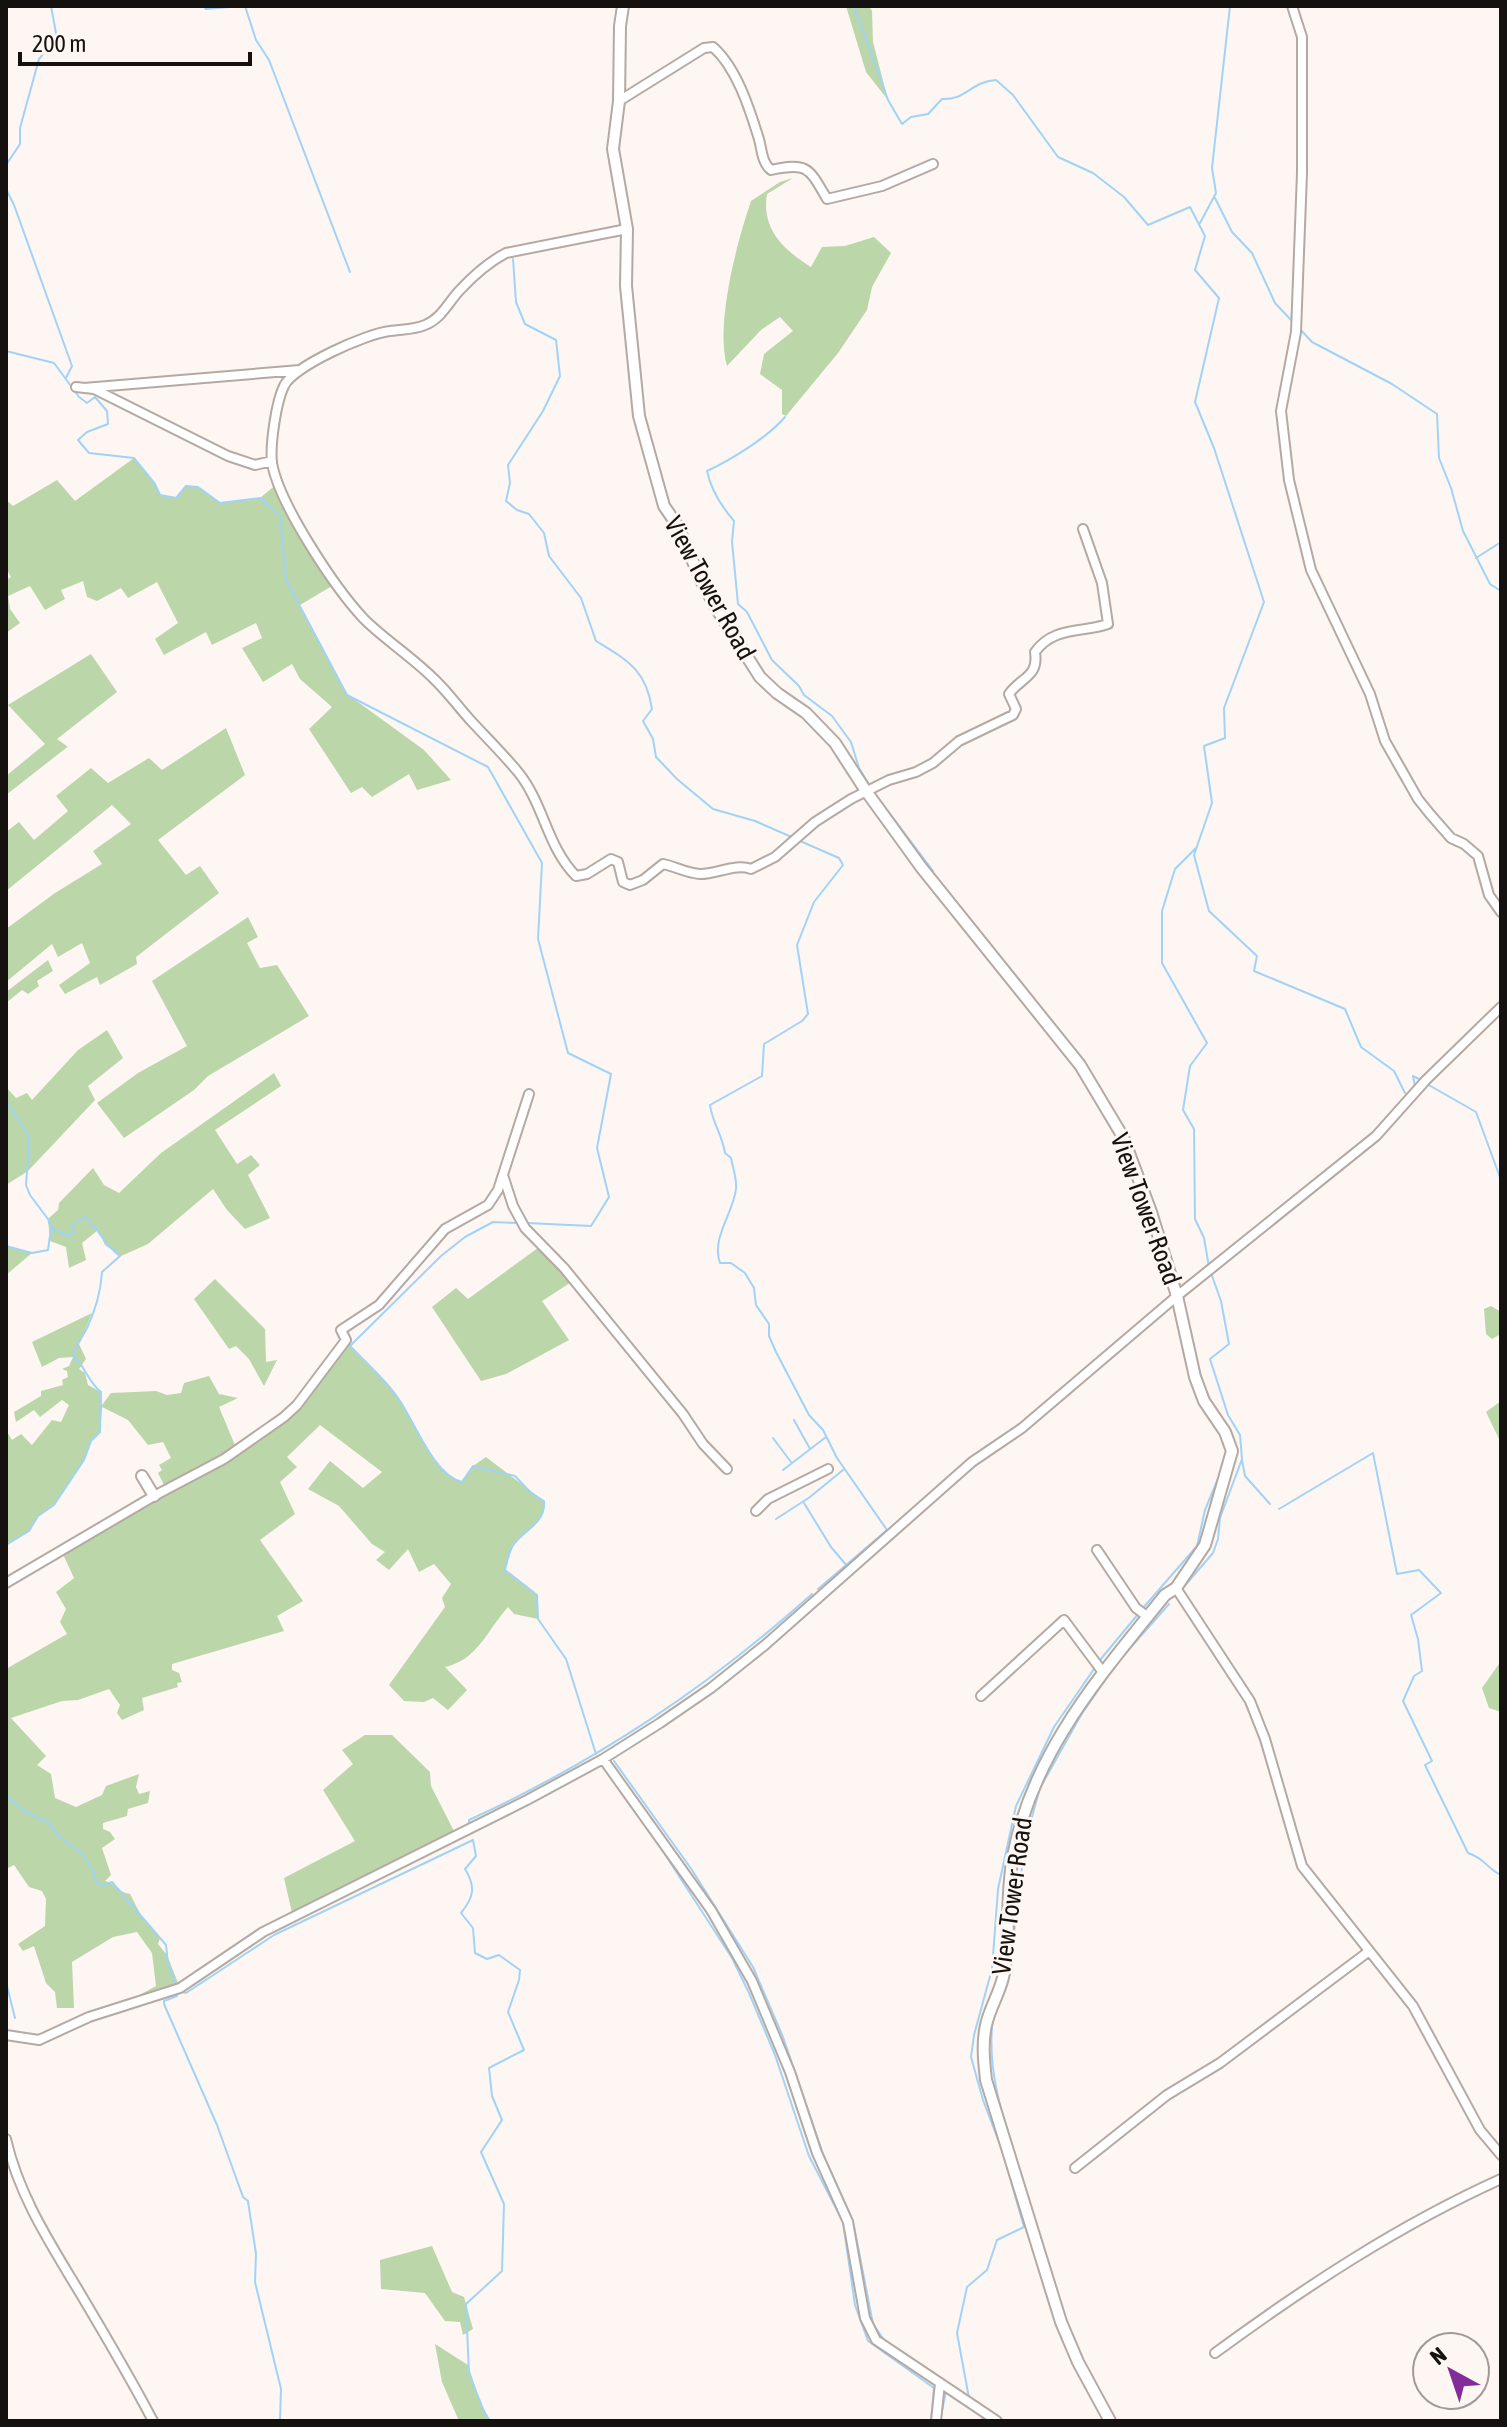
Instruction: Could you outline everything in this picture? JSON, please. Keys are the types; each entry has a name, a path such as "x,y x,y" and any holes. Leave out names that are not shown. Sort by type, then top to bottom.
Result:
{"street":[{"name":"View Tower Road","path":"623,6 619,101 613,149 627,229 626,286 637,403 664,506 677,525 702,582 760,677 806,713 835,743 866,791 983,947 1080,1065 1123,1137 1177,1296 1195,1377 1204,1401 1225,1432 1232,1451 1205,1545 1176,1588 1165,1595 1102,1671 1041,1767 1026,1803 1012,1860 1004,1972 986,2025 983,2054 990,2096 1061,2322 1078,2362 1110,2421"},
{"path":"1292,6 1302,37 1302,173 1296,332 1281,411 1289,480 1311,570 1370,694 1385,741 1430,814 1451,838 1478,856 1489,895 1501,912"},
{"path":"619,101 704,48 713,47 732,72 758,133 764,161 771,170 796,165 805,168 827,199 882,186 933,164"},
{"path":"627,229 506,253 493,260 459,291 428,325 388,331 346,346 300,370 284,387 273,437 272,461 278,483 304,533 349,602 366,622 401,648 450,694 518,772 529,786 556,852 576,876 587,874 611,859 618,862 623,882 630,885 643,880 663,864 684,873 715,873 742,865 751,869 784,850 815,822 866,791 916,772 933,763 959,741 1013,715 1016,709 1009,694 1034,671 1037,663 1035,652 1050,637 1074,629 1108,624 1102,583 1083,529"},
{"path":"272,461 255,465 228,456 129,405 94,389 80,387 300,370"},
{"path":"6,2035 39,2040 89,2017 180,1988 263,1932 408,1861 603,1759 711,1688 765,1645 972,1462 1022,1428 1177,1296 1376,1136 1423,1083 1501,1007"},
{"path":"6,1583 154,1496 224,1459 297,1405 346,1340 341,1330 379,1305 445,1229 492,1200 529,1094"},
{"path":"503,1175 513,1206 525,1228 564,1268 683,1414 703,1444 727,1469"},
{"path":"756,1511 768,1499 828,1469"},
{"path":"142,1476 154,1496"},
{"path":"1097,1550 1136,1608 1148,1617"},
{"path":"1176,1588 1250,1701 1265,1739 1302,1866 1413,2006 1480,2130 1501,2155"},
{"path":"981,1696 1064,1620 1102,1671"},
{"path":"603,1759 711,1910 752,1981 790,2072 817,2153 848,2222 865,2318 876,2340 997,2421"},
{"path":"1075,2168 1167,2095 1220,2063 1368,1952"},
{"path":"6,2139 29,2208 124,2365 153,2421"},
{"path":"1215,2353 1369,2248 1501,2179"},
{"path":"936,2421 940,2383"}],"green space":[{"path":"846,6 869,6 872,11 873,42 888,100 866,72"},
{"path":"793,178 767,194 766,206 771,228 784,246 801,260 811,267 822,247 845,246 874,237 891,253 872,287 867,310 838,353 786,416 782,414 782,390 760,374 764,354 793,331 780,317 761,330 727,366 724,328 729,283 751,201 780,182"},
{"path":"134,458 160,495 176,498 186,486 198,487 220,503 260,498 278,483 337,583 300,605 347,694 424,750 451,780 417,790 409,774 372,797 362,787 351,793 309,729 332,707 300,679 292,664 263,682 242,648 262,638 256,623 212,645 206,632 164,655 155,639 178,623 157,582 128,598 121,588 97,601 87,597 83,581 61,590 65,599 45,610 30,586 8,596 10,609 20,623 6,633 6,580 11,577 6,568 6,500 13,506 57,480 75,501"},
{"path":"91,654 117,692 57,739 68,747 6,795 6,776 45,744 8,705"},
{"path":"226,728 245,775 158,840 186,875 200,866 219,893 136,957 137,964 100,985 97,977 65,994 59,985 90,963 82,943 58,957 52,944 6,982 6,929 102,864 93,851 131,824 112,805 6,891 6,832 19,822 34,840 68,811 56,796 91,768 108,783 149,758 162,770"},
{"path":"248,917 258,937 247,943 260,968 277,965 309,1016 208,1076 194,1090 124,1138 97,1103 138,1073 187,1046 152,981"},
{"path":"48,960 53,971 37,981 39,986 28,994 22,990 6,1003 6,992"},
{"path":"107,1030 123,1058 88,1086 95,1100 28,1171 6,1185 6,1087 16,1098 27,1093 32,1100 78,1050"},
{"path":"274,1073 281,1086 215,1130 237,1164 251,1155 260,1165 248,1175 270,1218 245,1229 213,1189 148,1244 121,1256 105,1245 98,1230 82,1243 86,1260 69,1268 66,1247 50,1241 48,1219 93,1168 104,1185 119,1193 161,1153"},
{"path":"542,1245 573,1281 542,1301 569,1340 506,1374 481,1381 432,1307 456,1288 468,1299"},
{"path":"6,1246 32,1253 6,1275"},
{"path":"215,1279 265,1329 266,1362 277,1360 264,1386 249,1359 236,1346 229,1349 194,1299"},
{"path":"1491,1306 1501,1312 1499,1335 1492,1339 1486,1334 1484,1309"},
{"path":"92,1313 79,1344 86,1359 79,1369 85,1373 88,1385 101,1392 102,1405 111,1393 181,1393 184,1383 209,1376 219,1394 238,1398 219,1407 237,1450 284,1417 346,1340 396,1395 424,1444 451,1477 462,1481 473,1466 486,1457 544,1501 542,1515 513,1544 505,1570 537,1595 538,1619 514,1614 508,1607 474,1651 445,1667 467,1690 448,1710 433,1698 424,1702 404,1701 389,1685 445,1607 442,1598 451,1584 434,1564 419,1572 408,1549 389,1570 376,1560 385,1552 372,1544 339,1506 308,1489 330,1461 363,1488 382,1472 320,1425 287,1457 297,1467 280,1482 295,1514 260,1540 303,1601 277,1616 284,1631 172,1664 172,1670 179,1673 182,1682 177,1683 178,1687 142,1698 144,1710 122,1720 117,1713 120,1705 109,1689 11,1718 46,1756 37,1765 51,1774 55,1798 76,1807 102,1795 106,1786 139,1774 136,1787 139,1794 150,1791 148,1803 128,1809 127,1816 103,1823 103,1829 115,1839 102,1848 111,1875 105,1881 130,1894 144,1921 160,1938 158,1944 167,1955 180,1988 114,2009 156,1986 152,1953 137,1932 113,1937 72,1962 74,2008 57,2008 55,1992 46,1983 34,1946 23,1951 18,1944 45,1926 46,1899 42,1891 29,1887 14,1865 6,1869 6,1669 67,1634 60,1622 66,1609 56,1592 74,1578 62,1552 166,1489 158,1473 162,1470 159,1465 171,1458 163,1442 148,1445 128,1420 102,1407 100,1432 91,1441 84,1460 54,1504 38,1516 29,1531 6,1545 6,1430 12,1440 21,1434 32,1445 52,1420 61,1422 69,1405 62,1400 40,1417 34,1410 16,1422 14,1412 41,1396 41,1391 63,1385 62,1380 68,1377 67,1371 62,1369 69,1366 73,1357 59,1358 42,1367 32,1342"},
{"path":"1501,1401 1501,1443 1486,1412"},
{"path":"1501,1661 1501,1712 1489,1708 1482,1688"},
{"path":"365,1735 392,1735 430,1772 431,1786 456,1835 293,1917 284,1878 355,1841 323,1790 353,1764 342,1750"},
{"path":"432,2246 452,2292 464,2297 473,2329 463,2335 460,2322 445,2321 425,2293 381,2289 380,2260"},
{"path":"435,2344 468,2365 481,2404 491,2421 459,2421 442,2382"}],"waterway":[{"path":"6,165 20,144 20,128 39,59 53,42 56,33 51,6"},
{"path":"203,6 206,9 241,6"},
{"path":"245,6 256,40 269,60 350,272"},
{"path":"854,6 888,100 902,124 911,117 928,114 942,99 957,97 980,84 996,80 1013,95 1058,157 1093,173 1124,197 1148,225 1190,207 1205,236 1195,270 1219,298 1195,402 1214,448 1264,602 1224,708 1225,738 1204,746 1212,803 1194,855 1209,911 1257,956 1254,971 1345,1009 1361,1047 1394,1071 1405,1093"},
{"path":"1200,223 1216,193 1212,168 1230,6"},
{"path":"6,189 72,366 66,378"},
{"path":"1215,198 1232,232 1252,253 1275,303 1292,321"},
{"path":"513,259 516,302 525,324 556,340 560,376 543,411 508,465 510,483 506,501 517,510 529,514 544,533 549,556 581,598 596,641 626,660 640,675 652,709 643,721 653,739 656,757 713,809 755,821 794,838"},
{"path":"1299,328 1312,342 1392,384 1437,414 1439,458 1463,531 1490,584 1501,591"},
{"path":"6,351 54,363 79,397 87,403 95,397 107,411 108,424 87,432 78,440 89,453 134,458 160,495 176,498 186,486 198,487 220,503 261,498 280,516 286,580 347,695 488,767 542,863 538,939 568,1053 611,1074 597,1148 609,1197 591,1226 527,1223"},
{"path":"785,417 749,447 707,471 718,498 734,521 732,542 738,604 747,612 772,660 804,695 832,716 851,742 859,768 870,786"},
{"path":"1476,558 1501,542"},
{"path":"873,791 933,871"},
{"path":"800,841 839,858 843,865 814,902 797,945 808,1014 802,1021 764,1044 762,1076 710,1105 725,1153 731,1158 736,1181 734,1198 718,1244 720,1263 731,1263 745,1273 754,1288 756,1305 769,1324 769,1336 776,1352 809,1415 823,1430 837,1458 887,1530 818,1589"},
{"path":"1196,848 1175,869 1162,911 1162,963 1207,1043 1190,1066 1183,1110 1194,1129 1195,1219 1204,1238 1209,1267"},
{"path":"1415,1086 1413,1076 1421,1080"},
{"path":"1427,1084 1476,1112 1501,1180"},
{"path":"6,1102 27,1132 26,1185 51,1228 68,1236 74,1232 72,1226 84,1217 120,1256 102,1272 93,1315 73,1356 101,1392 100,1432 91,1441 84,1460 54,1505 38,1516 29,1531 6,1545"},
{"path":"517,1223 493,1222 465,1237 441,1256 350,1346 393,1391 433,1458 452,1477 462,1482 473,1466 515,1476 531,1493 544,1501 542,1515 512,1547 505,1570 537,1595 538,1619 566,1659 596,1754"},
{"path":"6,1246 32,1253 48,1250 51,1229"},
{"path":"1181,1590 1213,1553 1220,1518 1242,1459 1240,1435 1228,1415 1210,1359 1229,1344 1221,1301 1211,1273"},
{"path":"794,1420 810,1449"},
{"path":"783,1470 826,1437"},
{"path":"773,1438 791,1462"},
{"path":"1279,1509 1373,1453 1397,1574 1419,1570 1441,1593 1411,1615 1422,1671 1414,1676 1403,1701 1432,1761 1425,1765 1468,1853 1501,1875"},
{"path":"1242,1460 1245,1476 1270,1504"},
{"path":"776,1519 843,1470"},
{"path":"1143,1608 1197,1546 1205,1510 1220,1474"},
{"path":"804,1503 831,1547 847,1566"},
{"path":"469,1824 469,1820 562,1773 649,1720 732,1661 812,1594"},
{"path":"1009,1974 1025,1842 1040,1788 1081,1715 1117,1663 1169,1604"},
{"path":"1100,1660 1139,1613"},
{"path":"969,2398 957,2333 967,2287 987,2270 997,2240 1024,2227 971,2057 992,1969 998,1889 1016,1806 1054,1727 1094,1669"},
{"path":"614,1761 692,1870 753,1967 783,2037 823,2154 853,2221 873,2324 884,2340"},
{"path":"6,1795 21,1809 50,1824 57,1834 83,1855 96,1881 102,1886 112,1882 166,1945 168,1964 176,1984"},
{"path":"1501,1804 1501,1810"},
{"path":"183,1992 186,1993 274,1935 473,1840 476,1856 465,1869 472,1892 461,1913 473,1928 475,1953 487,1959 499,1955 520,1970 508,2012 524,2050 489,2068 492,2096 502,2120 481,2152 504,2204 502,2271 466,2304 469,2374 488,2421"},
{"path":"657,1842 732,1958 749,1993 775,2055 809,2156 843,2222 855,2305 868,2341 934,2388 931,2421"},
{"path":"6,1982 15,2018"},
{"path":"177,1996 164,2001 164,2004 217,2125 243,2197 248,2201 256,2254 255,2282 281,2389 280,2421"},
{"path":"993,2018 991,2043 997,2091 1031,2209"},
{"path":"940,2421 946,2391"},
{"path":"974,2411 983,2417 982,2421"}]}
